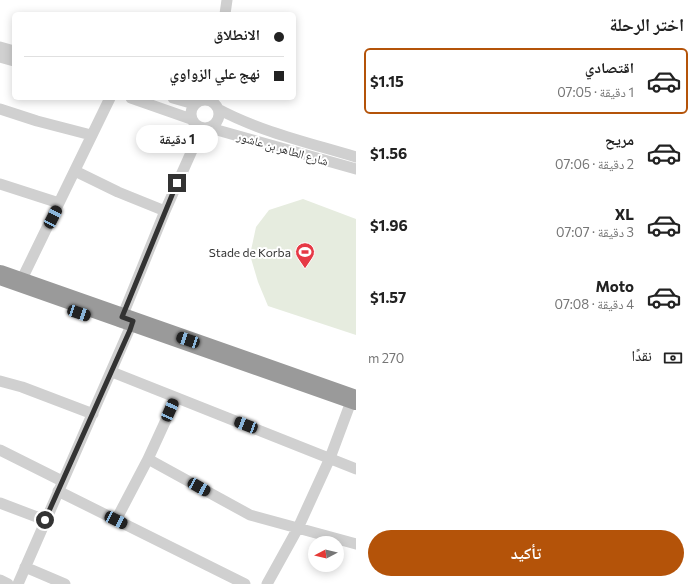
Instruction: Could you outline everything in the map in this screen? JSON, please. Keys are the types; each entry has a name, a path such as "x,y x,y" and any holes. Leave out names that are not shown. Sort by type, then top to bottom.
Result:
{"highway":[{"path":"0,275 126,323 354,404"},
{"path":"0,286 126,323"}],"street":[{"path":"225,12 228,0"},
{"path":"0,47 12,50"},
{"path":"0,57 12,60"},
{"path":"20,282 60,203 91,134 109,100"},
{"path":"137,100 191,118"},
{"path":"180,100 194,104"},
{"path":"202,100 194,104 191,118 195,125 206,128"},
{"path":"18,584 60,486 112,372 126,323 164,210 206,128 218,120 218,109 214,103 209,100"},
{"path":"0,109 37,121 91,134"},
{"name":"شارع الطاهر بن عاشور","path":"218,109 260,128 356,157"},
{"name":"شارع الطاهر بن عاشور","path":"206,128 356,169"},
{"path":"75,171 118,192 164,210"},
{"path":"0,184 60,203"},
{"path":"112,372 356,469"},
{"path":"0,381 22,387 93,414"},
{"path":"116,520 148,459 176,398"},
{"path":"267,584 298,528 354,404"},
{"path":"0,450 116,520 245,584"},
{"path":"148,459 238,509 263,519 356,544"},
{"path":"0,503 45,520"},
{"path":"26,567 65,584"},
{"path":"0,580 8,584"}],"shaded area":[{"name":"Stade de Korba","path":"303,199 356,219 356,335 268,306 258,282 250,255 256,227 269,210"}],"place":[{"name":"Stade de Korba","path":"305,269"}],"route":[{"path":"45,520 130,330 133,321 122,317 164,210 177,183"}]}
